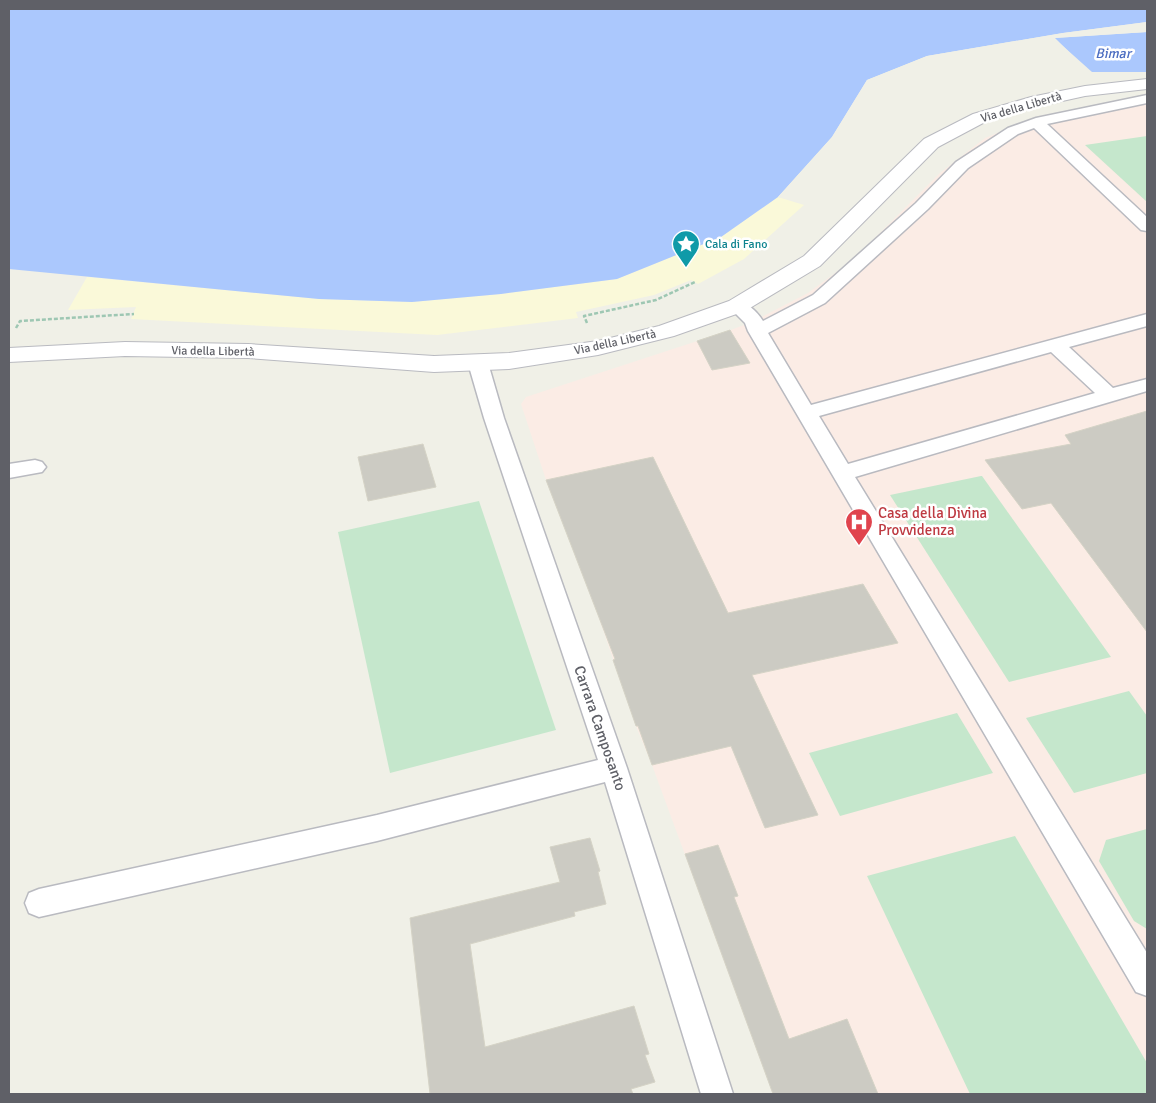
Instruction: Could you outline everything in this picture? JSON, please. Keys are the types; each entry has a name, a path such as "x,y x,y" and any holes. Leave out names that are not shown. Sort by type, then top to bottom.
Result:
{"street":[{"name":"Via della Libertà","path":"9,355 125,349 248,351 434,364 509,361 598,348 666,331 736,306 812,261 931,143 979,118 1031,102 1085,91 1147,84"}],"lane":[{"path":"756,331 819,299 922,206 962,165 1013,131 1036,122 1147,99"},
{"path":"1036,122 1147,226"},
{"path":"736,306 754,321 756,331 1147,981"},
{"path":"806,413 1147,320"},
{"path":"1055,345 1109,396"},
{"name":"Carrara Camposanto","path":"478,363 494,418 614,768 717,1094"},
{"path":"842,473 1147,385"},
{"path":"9,471 35,467"},
{"path":"39,903 377,828 614,768"}],"path":[{"path":"598,348 584,316 656,300 695,282"},
{"path":"14,331 20,321 134,314"}],"shaded area":[{"name":"Casa della Divina Provvidenza","path":"1147,96 1147,1094 773,1094 636,726 597,612 546,480 521,404 526,397 731,330 754,321 808,293 854,259 940,173 985,138 1039,116"},
{"path":"1147,136 1147,202 1085,145"},
{"path":"982,476 1111,657 1009,682 890,495"},
{"path":"479,501 556,730 390,773 338,532"},
{"path":"1129,691 1147,716 1147,773 1074,793 1026,718"},
{"path":"957,713 993,773 840,816 809,753"},
{"path":"1147,829 1147,929 1134,921 1099,861 1106,840"},
{"path":"1015,836 1147,1063 1147,1094 970,1094 867,876"}],"sand":[{"name":"Cala di Fano","path":"778,197 804,205 744,259 698,284 691,280 654,295 576,312 578,318 437,335 131,319 136,307 68,310 87,277 319,299 412,302 501,294 617,279 721,237"}],"water":[{"path":"9,9 1147,9 1147,22 1063,33 927,56 867,80 832,137 778,197 721,237 617,279 501,294 412,302 319,299 9,269"},
{"name":"Bimar","path":"1147,32 1147,72 1092,72 1054,38"}],"pier":[{"path":"1147,22 1147,25 1084,33 1147,29 1147,32 1055,38 1075,58 1071,58 1052,37 928,58 868,82 834,139 780,198 778,197 832,137 867,80 927,56 1063,33"}],"building":[{"path":"730,330 750,363 712,370 697,341"},
{"path":"1147,411 1147,632 1051,503 1022,509 985,460 1071,444 1065,435"},
{"path":"423,444 436,487 368,501 358,457"},
{"path":"653,457 728,613 863,584 898,643 752,675 818,815 765,828 731,746 652,765 638,726 636,726 613,660 615,659 546,480"},
{"path":"590,838 600,871 598,872 606,904 574,912 575,916 470,944 485,1047 634,1006 649,1054 645,1055 655,1082 631,1089 633,1094 430,1094 410,918 560,882 550,847"},
{"path":"718,845 738,896 734,897 789,1039 847,1019 878,1094 773,1094 685,854"}],"place":[{"name":"Cala di Fano","path":"686,268"},
{"name":"Casa della Divina Provvidenza","path":"859,546"}]}
